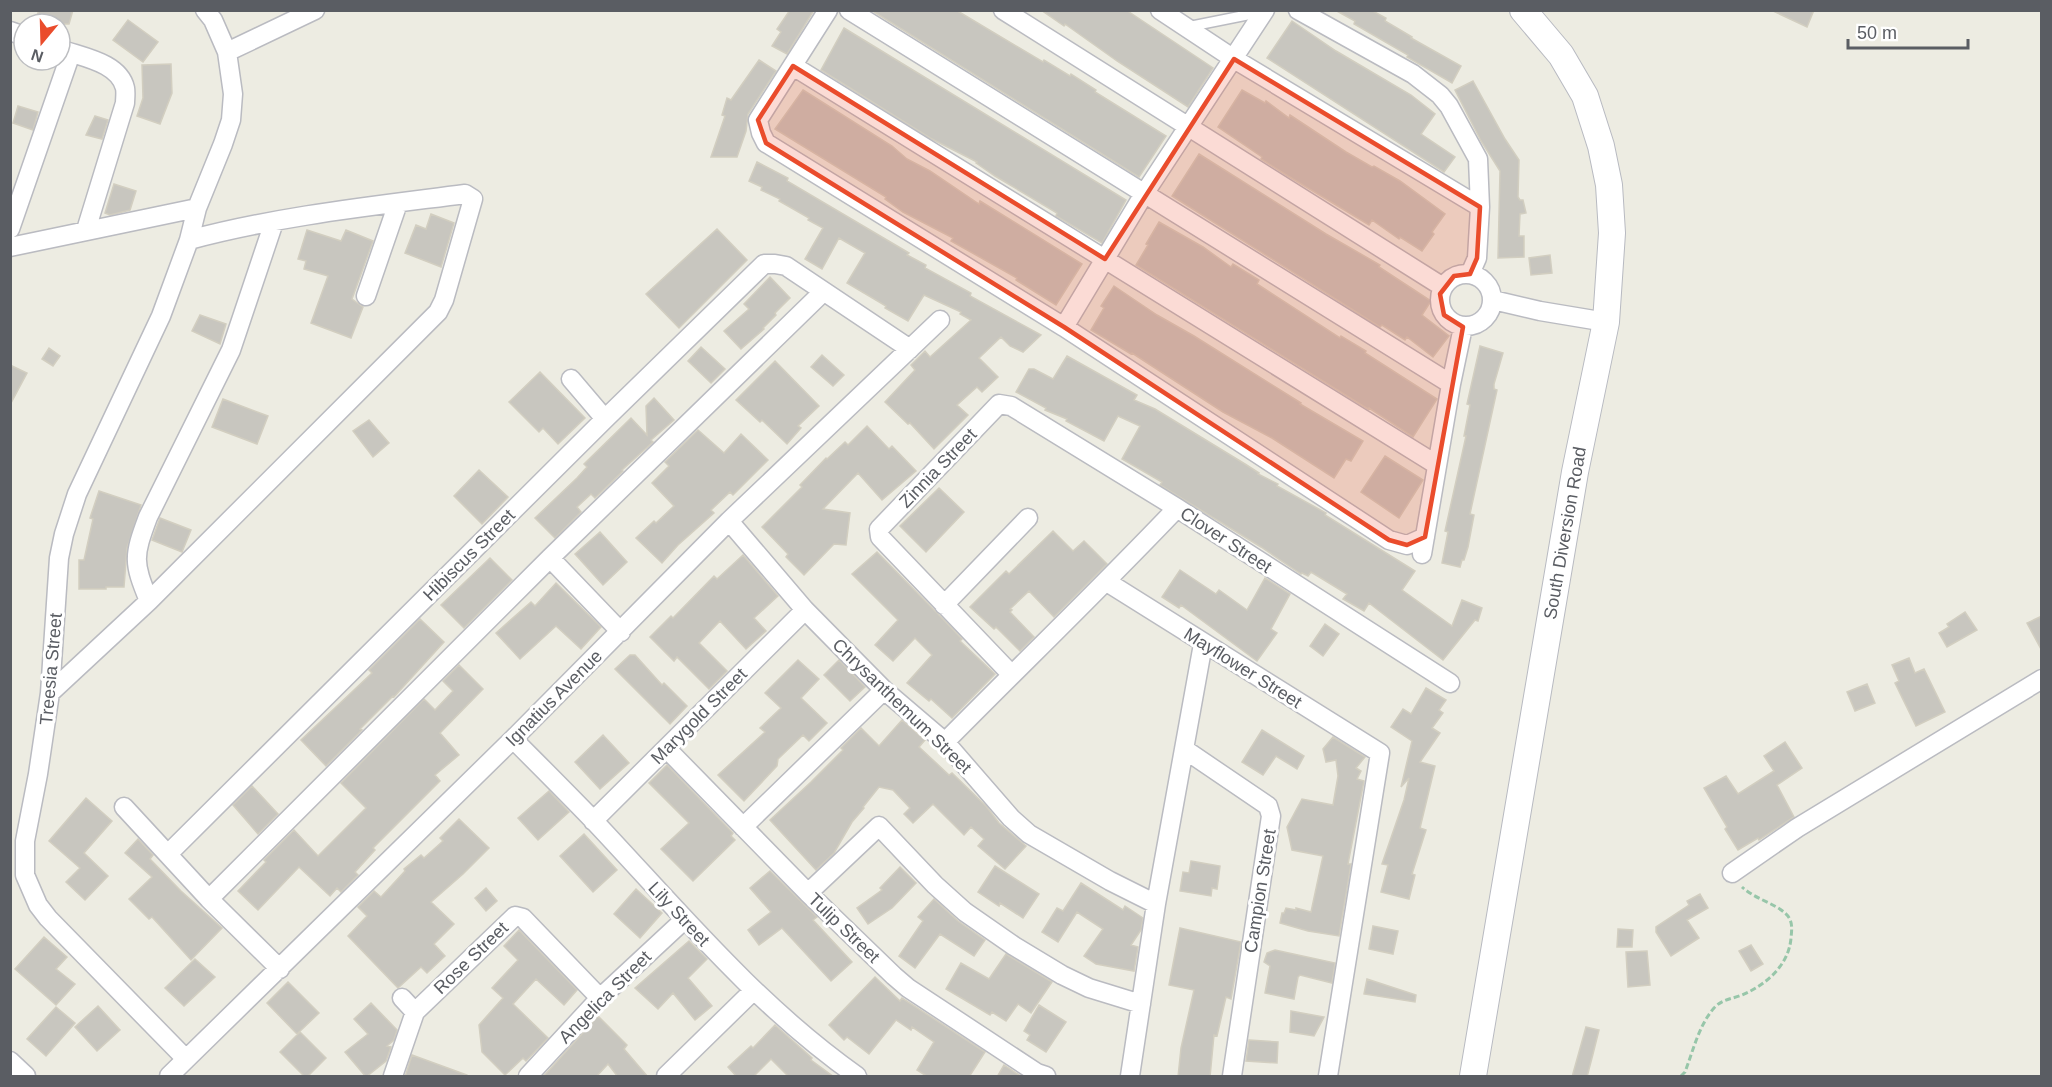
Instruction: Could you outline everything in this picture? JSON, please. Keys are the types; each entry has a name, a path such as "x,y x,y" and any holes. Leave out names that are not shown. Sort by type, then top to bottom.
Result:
{"main road":[{"name":"South Diversion Road","path":"1473,1077 1575,472 1606,322 1612,233 1612,207 1594,120 1576,78 1532,14"}],"street":[{"name":"Treesia Street","path":"186,1059 48,918 38,905 24,875 25,841 50,693 59,558 64,534 77,494 160,316 189,240 197,208 231,120 233,94 227,52 213,20 205,10"},
{"path":"227,52 315,10"},
{"path":"828,10 758,120 760,133 766,143 1064,327 1389,540 1407,545 1424,546 1451,384 1463,327"},
{"path":"849,10 1451,384"},
{"path":"1003,10 1443,287"},
{"path":"1160,10 1234,59 1480,207"},
{"path":"1298,10 1413,74 1440,95 1449,106 1478,159 1480,207 1477,258 1470,274"},
{"path":"1064,327 1144,194 1265,11"},
{"path":"72,54 110,68 118,75 125,88 125,103 86,230"},
{"path":"793,66 1437,465"},
{"path":"10,229 59,72"},
{"path":"50,693 149,601 438,312 444,300 473,199 465,194 398,203 274,222 189,240"},
{"path":"366,296 398,203"},
{"path":"10,247 197,208"},
{"path":"149,601 137,572 136,558 139,540 148,517 231,350 274,222"},
{"name":"Hibiscus Street","path":"168,854 764,264 786,266 823,292"},
{"path":"1470,274 1488,285 1493,300 1489,314 1484,320 1478,324 1463,327 1456,325 1444,315 1440,301 1443,287 1454,276 1470,274"},
{"path":"209,899 550,558 823,292 910,349"},
{"path":"1493,300 1606,322"},
{"name":"Ignatius Avenue","path":"169,1077 621,632 729,521 940,320"},
{"path":"571,379 605,419"},
{"name":"Clover Street","path":"999,404 1011,406 1177,508 1450,683"},
{"name":"Zinnia Street","path":"944,605 880,537 879,529 999,404"},
{"path":"945,742 1011,674 1107,582 1177,508"},
{"path":"1011,674 944,605 1028,518"},
{"name":"Chrysanthemum Street","path":"729,521 805,610 884,690 945,742 1011,818 1029,834 1110,881 1156,904"},
{"path":"550,558 621,632"},
{"name":"Mayflower Street","path":"1107,582 1380,753 1328,1077"},
{"name":"Marygold Street","path":"593,820 805,610"},
{"path":"1130,1077 1156,904 1203,644"},
{"path":"1732,873 1797,828 2042,679"},
{"path":"743,827 884,690"},
{"name":"Lily Street","path":"513,739 593,820 684,921 754,990 826,1055 856,1077"},
{"name":"Tulip Street","path":"667,749 808,894 908,988 1046,1077"},
{"name":"Campion Street","path":"1184,749 1268,806 1271,816 1232,1077"},
{"path":"124,807 209,899 280,969"},
{"path":"808,894 879,826 935,885 965,912 1014,946 1062,975 1089,988 1141,1004"},
{"name":"Rose Street","path":"393,1077 415,1012 517,915 523,918 600,998"},
{"name":"Angelica Street","path":"528,1077 600,998 684,921"},
{"path":"677,1073 754,990"},
{"path":"402,998 415,1012"},
{"path":"10,1061 25,1076"}],"lane":[{"path":"1187,27 1265,11"}],"path":[{"path":"1681,1077 1704,1022 1714,1008 1725,999 1740,996 1764,984 1780,968 1791,946 1793,924 1785,913 1748,893 1732,873"}],"highlighted area":[{"path":"1234,59 1480,207 1477,258 1470,274 1454,276 1440,294 1444,315 1463,327 1425,537 1407,545 1389,540 1064,327 766,143 758,120 793,66 1105,259"}],"building":[{"path":"39,10 73,10 72,14 38,12"},
{"path":"790,10 814,10 787,54 772,46 781,32 777,29"},
{"path":"871,10 956,10 1043,62 1044,60 1070,76 1071,74 1096,90 1095,92 1166,136 1139,177"},
{"path":"1041,10 1126,10 1213,68 1188,107"},
{"path":"1335,10 1371,10 1386,18 1385,21 1411,38 1461,66 1452,83 1354,24 1355,21"},
{"path":"1771,10 1814,10 1807,27"},
{"path":"128,20 158,42 143,62 113,40"},
{"path":"1292,21 1336,51 1411,95 1435,114 1421,134 1455,157 1444,172 1267,58"},
{"path":"844,28 1126,200 1102,243 1056,216 1057,213 995,176 977,162 930,138 821,70"},
{"path":"759,60 776,71 748,114 746,131 737,157 711,157 725,116 722,115 727,98 731,100"},
{"path":"171,64 172,93 160,124 137,116 143,98 142,65"},
{"path":"1473,81 1519,160 1518,197 1523,200 1526,213 1520,214 1519,236 1524,236 1524,257 1498,258 1500,171 1481,141 1455,90"},
{"path":"803,90 979,204 980,201 1082,264 1056,305 1016,280 1017,278 951,241 953,238 903,212 885,199 886,197 775,129"},
{"path":"1242,90 1265,103 1266,101 1289,118 1290,115 1346,152 1400,181 1445,214 1422,251 1400,237 1399,239 1372,220 1369,225 1288,176 1218,127"},
{"path":"18,106 38,112 33,130 13,123"},
{"path":"95,116 108,120 102,139 86,135"},
{"path":"1199,154 1326,234 1380,265 1379,267 1431,301 1422,315 1449,336 1433,357 1407,337 1405,340 1382,325 1380,327 1172,196"},
{"path":"757,162 788,178 787,181 909,253 907,255 926,265 925,268 971,293 970,296 1041,335 1023,352 1010,346 1001,337 979,358 998,377 982,392 977,387 957,405 968,415 934,449 910,423 908,424 885,402 915,370 911,365 925,351 930,357 971,320 960,314 961,312 924,295 908,321 885,308 886,306 847,283 865,253 839,238 822,269 805,259 823,228 779,201 780,199 761,190 762,187 749,181"},
{"path":"114,184 136,191 130,210 110,215 105,213"},
{"path":"431,214 454,223 441,267 405,253 416,225 426,229"},
{"path":"1159,222 1203,247 1231,267 1233,264 1259,280 1257,284 1340,338 1341,336 1366,351 1365,353 1437,399 1413,437 1136,265"},
{"path":"717,229 747,260 679,328 646,294"},
{"path":"307,230 341,241 346,230 373,241 352,299 363,307 351,338 311,323 328,276 304,269 306,261 298,259"},
{"path":"1550,255 1552,273 1531,275 1529,258"},
{"path":"770,277 790,298 775,313 776,315 764,329 741,349 724,331 749,309 744,304"},
{"path":"1114,286 1157,315 1363,441 1351,461 1346,459 1334,478 1272,438 1223,412 1132,353 1091,330 1104,308 1101,306"},
{"path":"200,315 226,324 220,344 192,331"},
{"path":"1480,346 1503,353 1494,384 1494,389 1497,390 1470,514 1474,515 1468,547 1460,567 1442,563 1448,532 1445,531 1466,436 1464,436 1470,405 1467,404"},
{"path":"701,347 725,369 711,383 688,361"},
{"path":"49,348 60,356 53,366 42,359"},
{"path":"822,355 844,375 833,386 811,367"},
{"path":"1067,356 1137,395 1134,400 1155,409 1258,474 1278,484 1277,486 1326,513 1325,515 1415,571 1402,590 1452,626 1462,600 1482,608 1478,621 1475,620 1443,660 1369,603 1364,611 1343,599 1347,594 1311,572 1308,576 1301,574 1160,485 1162,482 1122,459 1140,426 1118,416 1104,441 1016,392 1029,369 1034,369 1053,379"},
{"path":"775,361 819,406 798,426 801,428 787,444 762,420 760,422 736,400"},
{"path":"10,365 27,373 10,405"},
{"path":"540,372 585,418 558,444 543,428 539,432 509,402"},
{"path":"654,398 674,420 651,440 653,442 595,498 591,494 577,507 581,512 555,538 535,518 577,478 587,467 584,464 631,418 647,435 646,406"},
{"path":"223,399 268,416 257,444 212,427"},
{"path":"369,420 389,443 373,457 353,431"},
{"path":"867,426 889,449 892,446 916,471 882,500 858,473 823,509 850,513 846,545 834,544 804,575 762,527 802,487 800,485 826,458 845,442 848,445"},
{"path":"698,430 724,453 741,434 768,460 733,495 730,492 711,510 714,513 678,545 662,563 636,538 674,506 652,483 669,466 665,462"},
{"path":"1385,456 1423,480 1399,518 1361,492"},
{"path":"479,470 508,497 482,524 454,496"},
{"path":"939,488 964,512 926,552 900,526"},
{"path":"99,491 141,505 127,548 124,587 79,589 79,560 84,560 93,519 90,518"},
{"path":"160,518 191,530 182,552 152,540"},
{"path":"1053,531 1073,551 1084,541 1107,564 1054,617 1029,591 1010,609 1012,610 1010,612 1034,637 1020,651 996,627 994,629 970,607 1006,571 1009,574"},
{"path":"600,532 627,562 603,585 575,554"},
{"path":"877,552 962,639 960,641 995,674 952,718 931,699 929,701 907,683 932,655 915,638 893,661 875,645 898,620 852,574"},
{"path":"743,555 778,596 754,618 766,631 746,649 720,621 699,643 727,671 709,689 677,657 674,661 650,637 671,616 673,618 714,576 717,579"},
{"path":"490,558 512,580 464,628 441,605"},
{"path":"1180,570 1216,594 1219,590 1247,610 1265,578 1290,594 1271,629 1277,633 1257,661 1181,605 1179,608 1162,597"},
{"path":"556,583 601,627 581,649 556,626 520,659 496,633 531,602 535,606"},
{"path":"1965,612 1977,630 1947,647 1939,633 1949,627 1947,624"},
{"path":"2042,616 2042,651 2027,623"},
{"path":"420,619 444,642 326,766 301,740 372,673 369,670"},
{"path":"1325,624 1339,634 1323,656 1310,646"},
{"path":"630,655 635,655 662,685 664,683 687,706 670,724 615,669"},
{"path":"1909,658 1915,673 1924,669 1945,712 1916,726 1895,683 1899,681 1892,665"},
{"path":"798,660 819,679 801,698 827,723 809,741 803,735 778,759 777,766 744,801 718,775 765,732 760,728 781,708 765,693"},
{"path":"839,660 865,687 850,701 824,675"},
{"path":"459,665 483,689 440,733 459,755 435,775 440,781 373,848 375,850 355,872 358,875 341,892 337,888 330,896 299,867 258,910 238,891 266,862 264,860 294,830 318,856 366,808 341,783 424,699 435,710 453,691 443,681"},
{"path":"1867,684 1875,703 1855,711 1847,692"},
{"path":"1426,688 1446,700 1439,710 1443,713 1432,728 1440,733 1420,762 1435,766 1420,828 1426,830 1412,874 1415,875 1409,899 1381,892 1388,865 1382,864 1404,800 1409,778 1401,787 1412,741 1391,727 1403,709 1411,714"},
{"path":"902,720 925,740 919,747 949,775 952,773 986,806 999,823 1026,846 1005,869 978,846 984,839 971,827 964,835 933,804 913,823 904,814 910,808 893,790 879,787 852,822 834,853 816,870 770,820 843,750 841,748 861,728 879,746"},
{"path":"1262,730 1304,756 1297,769 1276,756 1263,775 1242,762"},
{"path":"603,735 629,763 600,789 575,762"},
{"path":"1333,737 1365,757 1356,768 1361,771 1357,779 1364,781 1348,864 1351,864 1339,936 1280,923 1282,913 1286,908 1311,912 1323,856 1292,850 1287,827 1302,799 1333,805 1338,776 1336,760 1326,762 1323,749"},
{"path":"1785,742 1802,768 1777,785 1794,817 1759,840 1758,838 1738,850 1704,788 1726,776 1738,794 1774,771 1764,756"},
{"path":"667,765 733,833 731,836 735,840 693,881 661,849 689,823 649,783"},
{"path":"252,786 278,814 258,834 233,805"},
{"path":"549,791 569,812 538,840 518,818"},
{"path":"86,798 112,821 84,853 108,876 85,900 66,882 80,868 49,841"},
{"path":"459,819 489,848 431,902 454,924 434,944 445,956 427,973 421,967 398,988 348,936 367,916 358,907 374,891 381,897 405,871 404,869 421,855 424,858 443,841 440,838"},
{"path":"584,834 617,870 593,892 560,856"},
{"path":"138,839 153,855 150,859 222,928 191,960 152,917 149,919 129,899 152,877 125,853"},
{"path":"1191,861 1220,866 1217,889 1212,888 1211,896 1180,891 1183,872 1189,873"},
{"path":"995,866 1039,894 1023,918 978,892"},
{"path":"900,867 916,883 892,908 868,924 857,908 882,890 880,888"},
{"path":"770,871 817,917 813,920 852,962 831,981 782,928 759,945 748,930 771,912 750,888"},
{"path":"1081,883 1123,910 1125,906 1143,918 1141,930 1131,945 1138,947 1134,971 1096,964 1084,956 1103,929 1077,912 1058,942 1042,932 1057,908 1063,911"},
{"path":"486,888 497,901 486,911 475,898"},
{"path":"636,889 662,913 640,938 614,914"},
{"path":"1700,894 1708,908 1687,920 1699,938 1671,956 1656,932 1656,927 1689,905 1687,901"},
{"path":"934,899 958,921 985,940 974,956 940,934 915,968 899,956 923,921 918,917"},
{"path":"1373,926 1398,931 1393,954 1369,949"},
{"path":"1180,928 1241,942 1231,999 1226,997 1217,1036 1214,1035 1210,1077 1178,1077 1181,1048 1194,990 1169,985"},
{"path":"1618,929 1633,930 1632,947 1617,947"},
{"path":"519,930 577,990 564,1005 536,979 513,1004 548,1038 526,1061 523,1058 505,1075 482,1052 479,1025 503,998 492,988 518,960 504,946"},
{"path":"44,937 67,957 56,969 75,984 56,1005 15,969"},
{"path":"689,941 707,959 688,978 712,1006 695,1020 673,993 658,1009 635,988"},
{"path":"1751,945 1763,964 1751,971 1739,951"},
{"path":"1275,950 1335,963 1332,983 1300,975 1294,999 1265,993 1270,966 1264,962 1267,953"},
{"path":"1647,951 1650,985 1628,987 1626,952"},
{"path":"1006,954 1052,982 1031,1013 1018,1004 1006,1021 992,1012 990,1015 946,989 961,963 989,979"},
{"path":"195,959 215,977 184,1006 165,988"},
{"path":"875,977 900,1001 902,998 985,1052 969,1077 928,1077 917,1070 934,1042 912,1027 911,1030 896,1020 869,1054 847,1037 844,1040 829,1025"},
{"path":"1367,979 1416,995 1415,1002 1364,994"},
{"path":"288,982 319,1013 297,1034 267,1003"},
{"path":"371,1003 397,1030 394,1040 387,1046 391,1047 386,1061 366,1077 345,1052 368,1034 354,1019"},
{"path":"1039,1005 1066,1022 1046,1052 1027,1040 1030,1035 1024,1031"},
{"path":"98,1006 120,1030 97,1051 75,1027"},
{"path":"56,1007 75,1023 46,1056 27,1039"},
{"path":"1291,1011 1324,1017 1314,1036 1290,1032"},
{"path":"598,1016 627,1045 624,1049 648,1077 618,1077 608,1064 596,1077 543,1077"},
{"path":"775,1025 812,1058 811,1060 834,1077 789,1077 771,1059 753,1077 737,1077 728,1067 751,1046 753,1048"},
{"path":"1586,1027 1599,1030 1587,1077 1572,1077"},
{"path":"300,1032 326,1058 307,1077 280,1052"},
{"path":"1249,1040 1278,1042 1277,1063 1246,1061"},
{"path":"412,1055 467,1075 467,1077 405,1077"},
{"path":"1004,1065 1022,1077 997,1077"}]}
